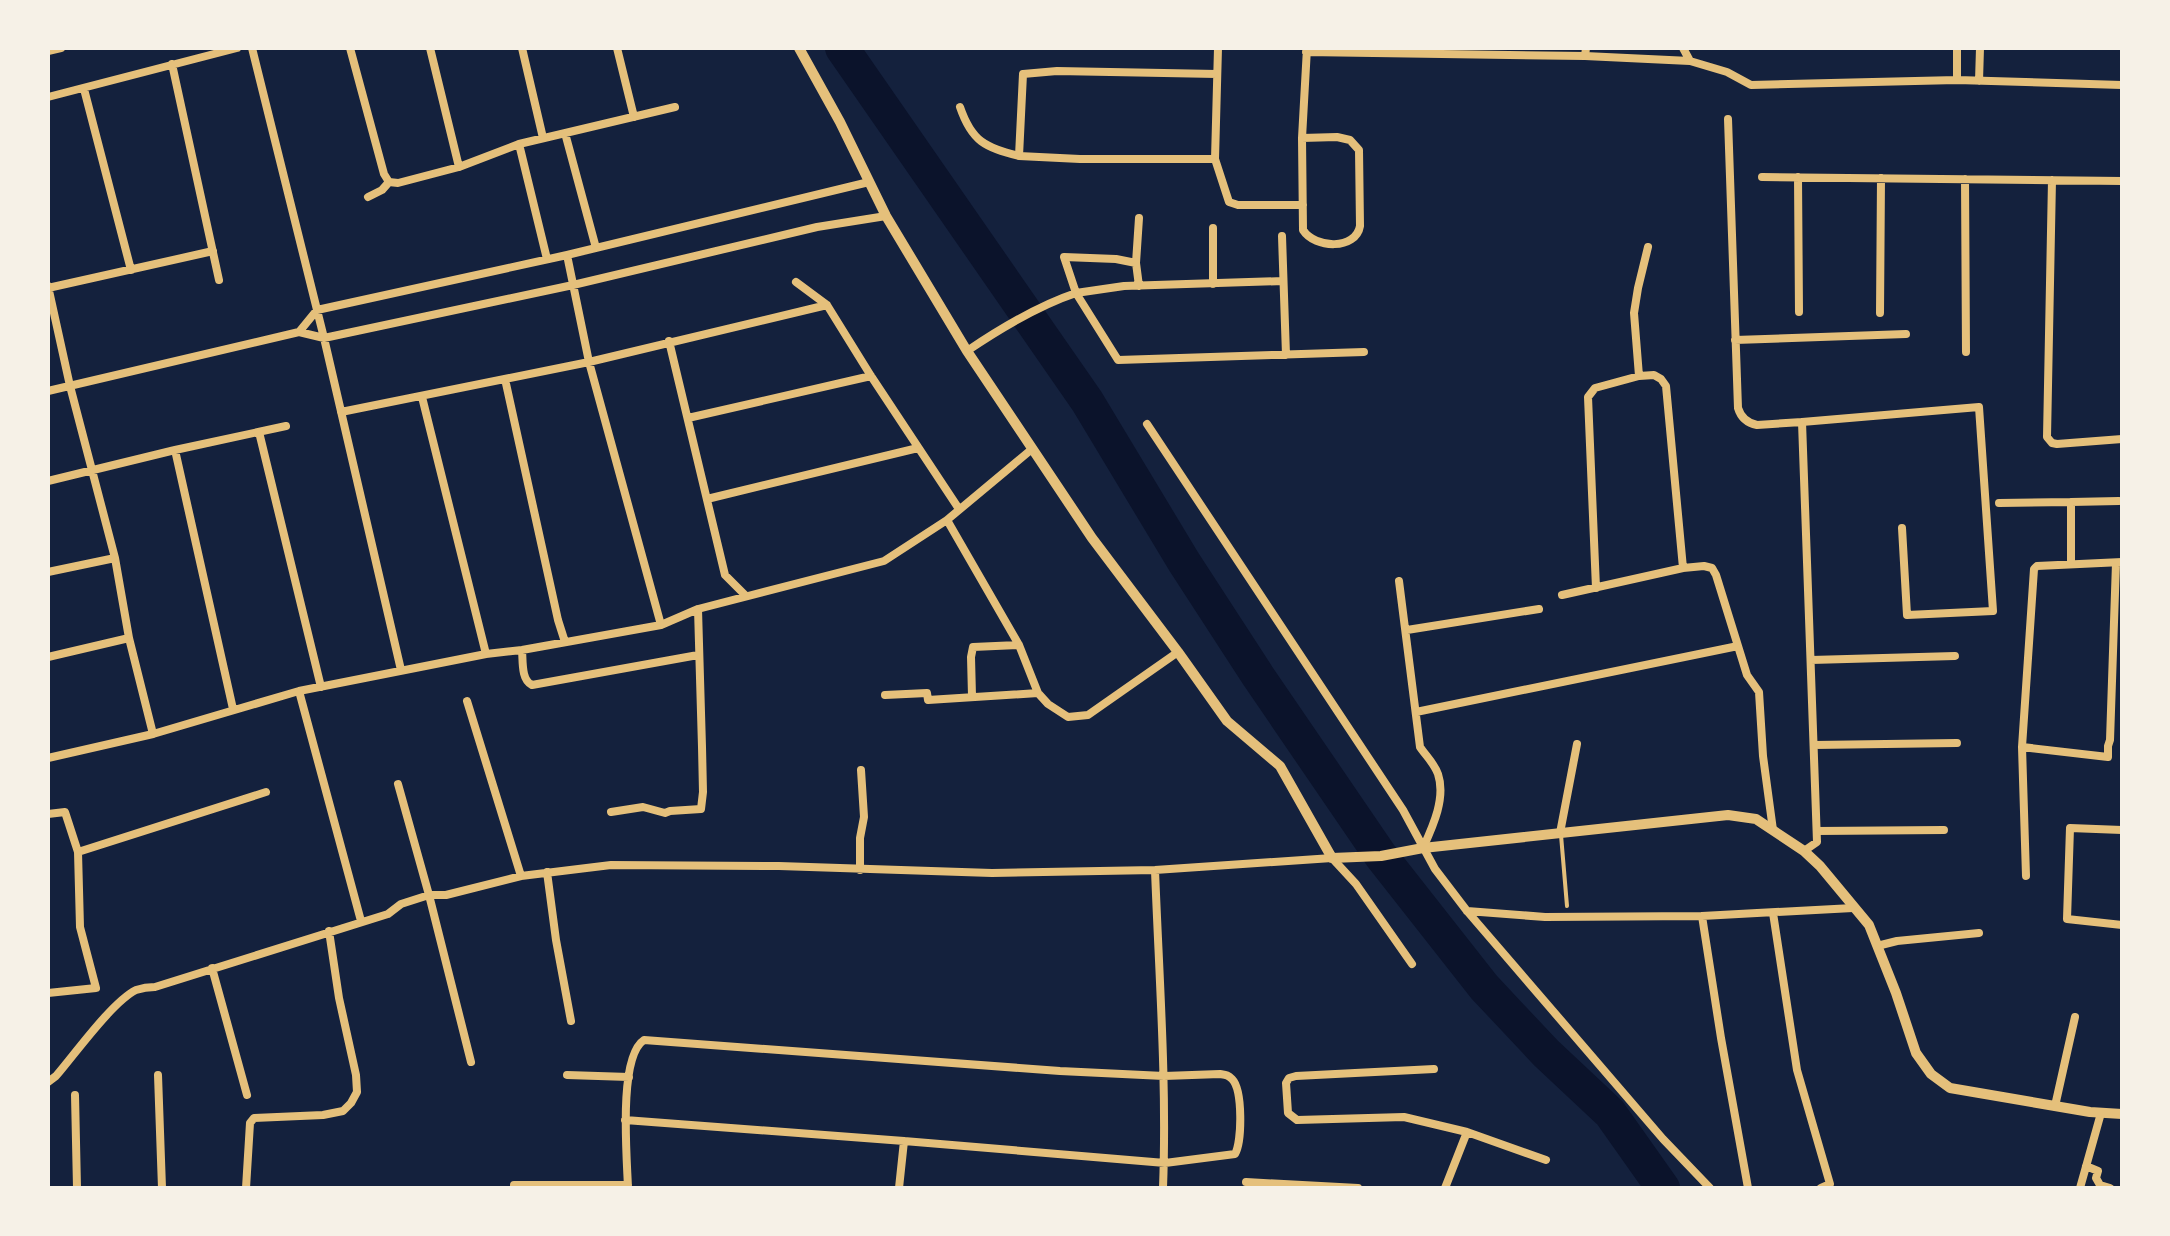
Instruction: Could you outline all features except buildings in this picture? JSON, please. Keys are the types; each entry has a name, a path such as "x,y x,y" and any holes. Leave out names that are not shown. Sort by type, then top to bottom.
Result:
{"street":[{"path":"48,51 61,48"},
{"path":"48,97 237,48"},
{"path":"252,48 324,338 401,670"},
{"path":"350,48 384,174 389,182"},
{"path":"430,48 459,167"},
{"path":"522,48 543,138"},
{"path":"617,48 634,117"},
{"path":"799,48 819,81 886,216 967,351 1032,449 1092,538 1227,721 1280,766 1332,858 1356,884 1412,964"},
{"path":"1218,48 1215,159 1229,202 1238,205 1303,205"},
{"path":"1683,48 1690,61"},
{"path":"1957,48 1957,80"},
{"path":"1979,81 1980,48"},
{"path":"1302,138 1337,137 1350,140 1359,150 1359,234 1345,243 1320,243 1308,238 1303,230 1302,138 1306,50 1586,52 1690,61 1727,72 1751,85 1957,80 2122,85"},
{"path":"172,64 219,280"},
{"path":"1019,156 1023,74 1057,71 1217,74"},
{"path":"84,89 131,270"},
{"path":"389,182 398,183 459,167 519,144 675,107"},
{"path":"960,107 968,127 982,144 1019,156 1215,159"},
{"path":"1728,119 1735,340 1741,417 1757,425 1979,407 1993,611 1907,615 1902,528"},
{"path":"565,133 596,248"},
{"path":"519,144 547,259"},
{"path":"1762,177 2122,181"},
{"path":"1798,177 1799,312"},
{"path":"1880,313 1881,178"},
{"path":"1965,179 1966,352"},
{"path":"2052,180 2047,437 2057,444 2122,439"},
{"path":"368,197 382,190 389,182"},
{"path":"299,332 317,310 567,255 869,182"},
{"path":"48,391 299,332 324,338 573,285 817,227 886,216"},
{"path":"1139,218 1136,263 1139,286"},
{"path":"1213,228 1213,284"},
{"path":"1282,236 1286,355"},
{"path":"1639,376 1634,313 1648,247"},
{"path":"153,734 129,638 115,558 48,288 213,251"},
{"path":"567,255 589,362 661,625"},
{"path":"1136,263 1064,257 1076,293 1118,360 1364,352"},
{"path":"967,351 1054,300 1076,293 1099,288 1283,281"},
{"path":"796,282 827,305 959,509"},
{"path":"341,412 589,362 827,305"},
{"path":"1735,340 1906,334"},
{"path":"669,341 725,575 745,595"},
{"path":"1596,588 1588,397 1595,388 1639,376 1654,375 1666,386 1683,568"},
{"path":"688,418 871,376"},
{"path":"505,379 565,642"},
{"path":"422,397 486,654"},
{"path":"1802,422 1817,831 1817,842 1804,851"},
{"path":"1147,424 1403,810 1435,869 1467,911 1663,1139 1710,1188"},
{"path":"48,481 286,426"},
{"path":"259,432 321,687"},
{"path":"707,499 918,448"},
{"path":"48,758 153,734 299,691 486,654 661,625 698,609 745,595 884,561 947,520 1032,449"},
{"path":"175,450 233,709"},
{"path":"1999,503 2119,501"},
{"path":"2071,502 2071,564"},
{"path":"947,520 1019,645 1038,693 1068,717 1088,715 1178,652"},
{"path":"48,572 115,558"},
{"path":"2022,747 2108,757 2119,562 2037,566 2034,569 2022,747 2026,876"},
{"path":"1562,595 1683,568 1712,568 1747,675 1759,692 1763,756 1773,830"},
{"path":"1399,581 1420,747 1439,777 1438,816 1423,848"},
{"path":"611,812 643,807 665,813 701,809 698,609"},
{"path":"1407,630 1539,609"},
{"path":"48,657 129,638"},
{"path":"972,696 973,647 1019,645"},
{"path":"1416,712 1738,646"},
{"path":"522,650 525,678 529,685 698,655"},
{"path":"1811,660 1955,656"},
{"path":"299,691 361,921"},
{"path":"885,695 927,693 928,700 1038,693"},
{"path":"467,701 521,876"},
{"path":"1814,745 1957,743"},
{"path":"1560,833 1577,744"},
{"path":"860,870 860,838 864,817 861,770"},
{"path":"398,784 471,1062"},
{"path":"78,852 266,792"},
{"path":"48,814 65,812 78,852 80,927 96,988 48,993"},
{"path":"48,1082 123,998 139,989 155,987 388,914 401,904 429,895 446,895 521,876 611,865 779,866 992,873 1155,870 1381,856 1423,848 1728,815 1756,819 1804,851 1869,925 1916,1053 1931,1074 1950,1088 2122,1114"},
{"path":"2122,830 2070,828 2067,919 2122,925"},
{"path":"1817,831 1944,830"},
{"path":"1155,870 1164,1076 1163,1188"},
{"path":"547,872 571,1021"},
{"path":"1467,911 1545,917 1702,916 1853,908"},
{"path":"1773,913 1797,1070 1830,1184 1821,1188"},
{"path":"1702,916 1748,1188"},
{"path":"246,1188 250,1123 254,1118 323,1115 343,1111 357,1092 329,931"},
{"path":"1877,946 1897,941 1979,933"},
{"path":"212,968 247,1095"},
{"path":"2055,1106 2075,1017"},
{"path":"514,1188 514,1185 628,1186 625,1120 629,1077 639,1043 644,1040 1060,1071 1164,1076 1227,1075 1234,1082 1239,1097 1239,1147 1235,1154 1165,1163 625,1120"},
{"path":"1434,1069 1289,1078 1286,1083 1288,1113 1297,1120 1404,1117 1467,1132 1546,1160"},
{"path":"158,1075 162,1188"},
{"path":"567,1075 629,1077"},
{"path":"75,1095 77,1188"},
{"path":"2080,1188 2101,1113"},
{"path":"1445,1188 1467,1132"},
{"path":"899,1188 904,1141"},
{"path":"2086,1166 2098,1171 2096,1178 2100,1185 2110,1188"},
{"path":"1246,1182 1358,1188"}],"lane":[{"path":"1560,833 1567,906"}],"waterway":[{"path":"842,48 1087,401 1184,562 1381,856 1484,987 1546,1053 1610,1113 1663,1188"}]}
